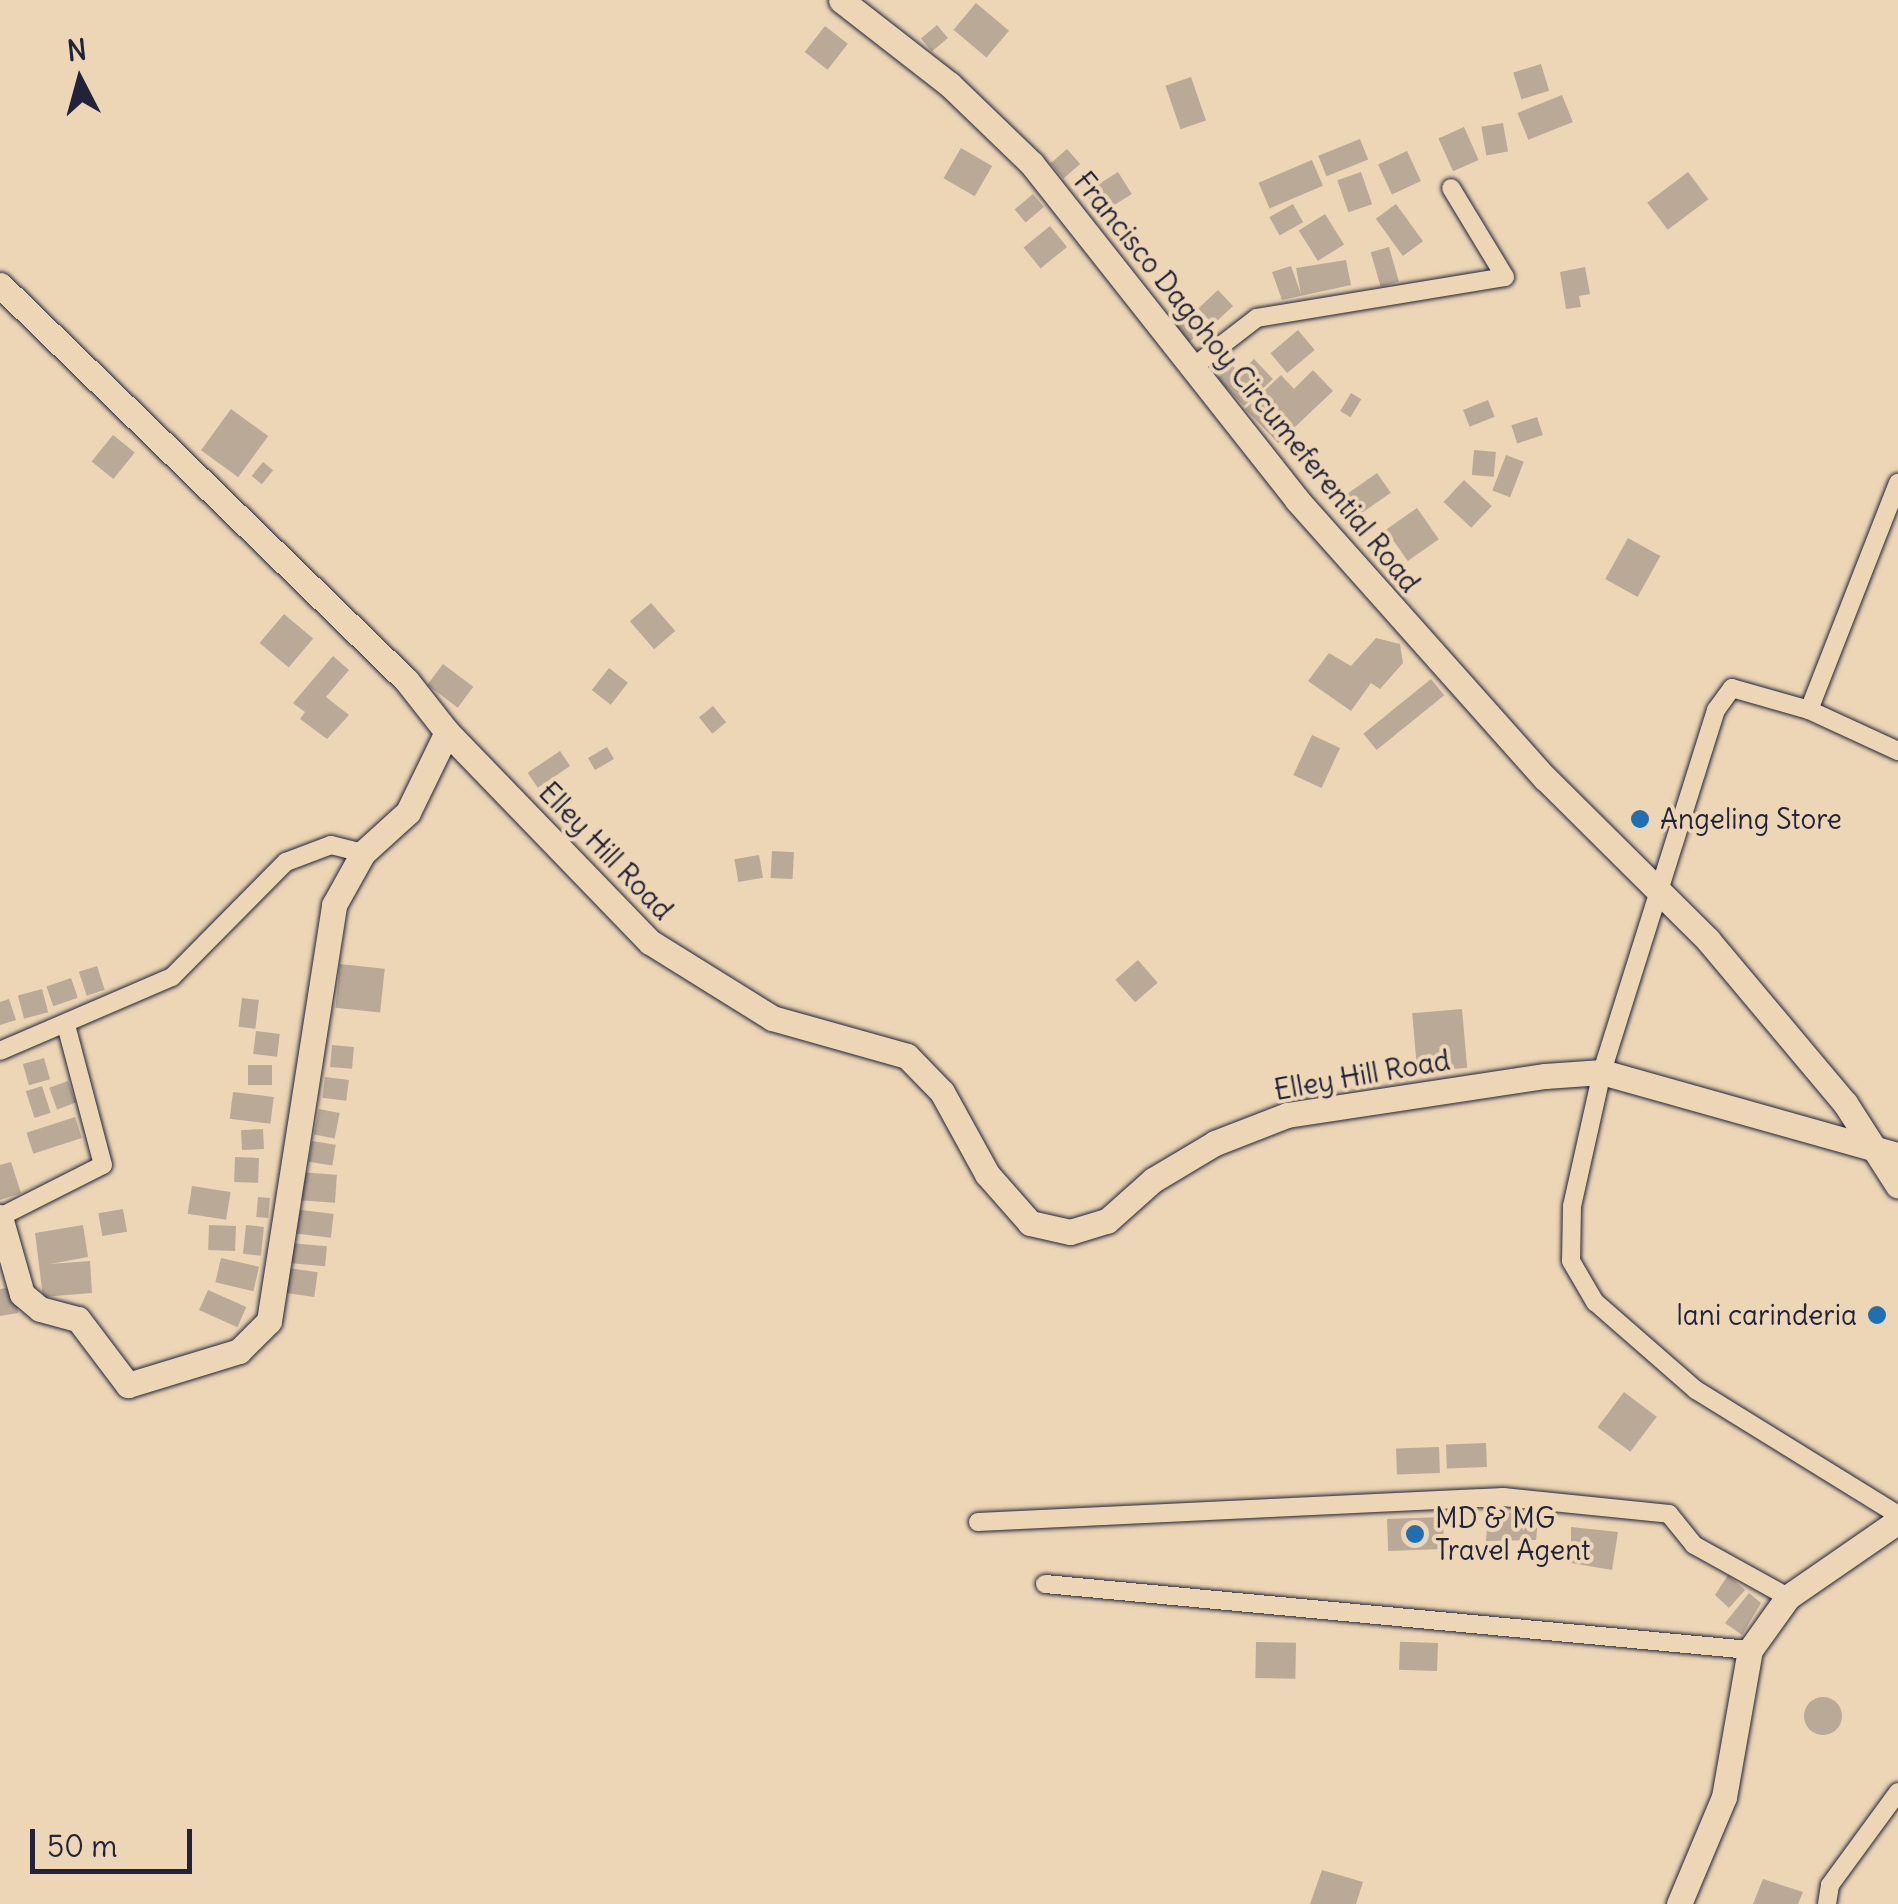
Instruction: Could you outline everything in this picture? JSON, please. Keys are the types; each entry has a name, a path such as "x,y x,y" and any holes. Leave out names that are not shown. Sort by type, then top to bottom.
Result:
{"street":[{"name":"Francisco Dagohoy Circumeferential Road","path":"840,0 948,84 1032,164 1192,368 1438,660 1545,778 1656,885 1890,1154 1898,1186"},
{"path":"1192,368 1256,318 1504,277 1451,188"},
{"name":"Elley Hill Road","path":"0,285 407,681 447,732 650,942 772,1018 907,1056 942,1092 987,1174 1030,1223 1070,1232 1107,1221 1153,1180 1214,1144 1287,1115 1602,1072 1890,1154"},
{"path":"1809,710 1898,483"},
{"path":"1679,1904 1724,1797 1750,1650 1788,1597 1898,1518 1696,1390 1595,1302 1571,1262 1572,1206 1602,1072 1656,885 1716,710 1732,688 1809,710 1898,751"},
{"path":"66,1025 104,1165 1,1217 22,1294 40,1309 78,1319 128,1385 239,1350 269,1320 334,905 363,853 408,812 447,732"},
{"path":"0,1051 172,976 286,862 331,845 363,853"},
{"path":"978,1522 1503,1497 1669,1514 1694,1544 1788,1597"},
{"path":"1046,1584 1750,1650"},
{"path":"1827,1904 1830,1885 1898,1792"}],"building":[{"path":"976,3 1009,31 986,57 954,30"},
{"path":"937,25 948,38 932,52 921,38"},
{"path":"825,26 848,44 828,70 805,52"},
{"path":"1541,64 1549,91 1521,99 1513,72"},
{"path":"1191,77 1206,120 1180,129 1165,86"},
{"path":"1562,95 1573,122 1528,140 1517,113"},
{"path":"1503,123 1508,152 1486,155 1481,127"},
{"path":"1464,127 1479,160 1453,171 1438,138"},
{"path":"1360,139 1368,159 1327,176 1318,156"},
{"path":"961,148 992,166 975,196 944,178"},
{"path":"1067,149 1080,164 1064,179 1050,163"},
{"path":"1407,151 1421,181 1392,194 1378,165"},
{"path":"1312,160 1323,186 1270,208 1259,183"},
{"path":"1118,172 1132,194 1099,215 1085,193"},
{"path":"1361,172 1372,204 1348,212 1337,180"},
{"path":"1688,172 1708,199 1668,230 1647,203"},
{"path":"1033,194 1044,207 1026,222 1015,209"},
{"path":"1293,204 1303,222 1280,235 1269,217"},
{"path":"1396,204 1423,241 1403,256 1376,219"},
{"path":"1325,214 1344,245 1318,261 1299,230"},
{"path":"1050,226 1067,247 1041,268 1024,247"},
{"path":"1389,247 1399,282 1381,287 1371,252"},
{"path":"1346,260 1351,285 1282,300 1272,272 1291,266 1301,294 1296,268"},
{"path":"1585,267 1590,294 1579,296 1581,307 1566,309 1560,272"},
{"path":"1218,290 1233,306 1213,325 1198,308"},
{"path":"1191,310 1206,327 1189,342 1174,324"},
{"path":"1298,330 1315,350 1287,373 1270,353"},
{"path":"1254,359 1273,379 1244,406 1217,378 1231,364 1240,373"},
{"path":"1313,370 1333,391 1278,443 1245,409 1281,375 1294,389"},
{"path":"1351,393 1361,399 1350,417 1340,411"},
{"path":"1488,400 1495,417 1470,427 1463,410"},
{"path":"231,409 268,436 238,477 201,450"},
{"path":"1537,417 1543,435 1517,443 1511,425"},
{"path":"113,435 135,453 113,479 92,461"},
{"path":"1474,450 1496,452 1494,477 1472,475"},
{"path":"1506,455 1524,462 1510,497 1492,490"},
{"path":"263,462 273,470 262,484 252,476"},
{"path":"1377,473 1391,493 1356,517 1343,497"},
{"path":"1464,480 1492,506 1471,528 1444,502"},
{"path":"1417,508 1439,539 1408,561 1386,530"},
{"path":"1628,538 1660,556 1638,597 1605,579"},
{"path":"651,603 675,631 654,649 630,621"},
{"path":"284,614 313,638 289,668 260,643"},
{"path":"1376,638 1400,644 1403,663 1380,689 1371,683 1351,711 1308,681 1329,653 1351,666"},
{"path":"333,656 349,670 326,697 349,715 327,739 300,719 305,712 293,703"},
{"path":"443,664 473,687 458,708 427,685"},
{"path":"609,668 628,683 611,705 592,690"},
{"path":"1431,679 1444,695 1377,750 1363,734"},
{"path":"713,706 726,722 712,734 699,717"},
{"path":"1312,735 1340,748 1322,788 1293,775"},
{"path":"607,747 614,759 595,770 588,758"},
{"path":"560,751 570,766 538,788 528,773"},
{"path":"772,851 794,852 793,879 771,878"},
{"path":"759,855 763,878 738,882 734,859"},
{"path":"1138,960 1158,983 1135,1002 1115,980"},
{"path":"340,964 385,969 380,1012 335,1008"},
{"path":"97,966 105,990 87,996 79,972"},
{"path":"71,978 78,998 53,1006 46,986"},
{"path":"42,989 48,1012 24,1019 18,995"},
{"path":"242,998 259,1000 255,1029 238,1027"},
{"path":"9,999 16,1020 0,1025 0,1002"},
{"path":"1462,1009 1467,1068 1417,1072 1412,1013"},
{"path":"256,1031 280,1034 277,1057 253,1054"},
{"path":"332,1045 354,1047 352,1069 330,1067"},
{"path":"44,1058 50,1079 29,1085 23,1064"},
{"path":"248,1065 272,1065 272,1085 248,1085"},
{"path":"325,1077 349,1080 346,1101 322,1098"},
{"path":"68,1081 76,1103 57,1109 49,1088"},
{"path":"42,1086 51,1113 34,1118 26,1091"},
{"path":"233,1092 274,1097 270,1124 230,1119"},
{"path":"319,1109 340,1113 335,1139 314,1135"},
{"path":"75,1117 82,1138 33,1154 26,1133"},
{"path":"263,1129 264,1149 242,1150 241,1130"},
{"path":"312,1141 336,1145 332,1165 309,1162"},
{"path":"235,1157 259,1158 258,1183 234,1182"},
{"path":"11,1162 21,1193 0,1200 0,1165"},
{"path":"298,1172 337,1175 335,1203 296,1200"},
{"path":"192,1186 231,1192 226,1220 188,1214"},
{"path":"258,1197 270,1198 268,1218 256,1217"},
{"path":"123,1209 127,1232 102,1236 98,1213"},
{"path":"293,1209 334,1214 331,1238 290,1233"},
{"path":"83,1225 88,1257 50,1264 90,1261 92,1293 43,1297 35,1233"},
{"path":"209,1225 236,1226 235,1251 208,1250"},
{"path":"246,1225 264,1227 261,1256 243,1254"},
{"path":"290,1243 327,1246 325,1266 288,1263"},
{"path":"221,1258 259,1267 253,1291 215,1282"},
{"path":"288,1268 318,1272 314,1297 285,1293"},
{"path":"15,1287 18,1313 0,1316 0,1289"},
{"path":"208,1290 246,1307 237,1327 199,1310"},
{"path":"1624,1392 1657,1417 1630,1452 1598,1427"},
{"path":"1486,1443 1487,1467 1447,1468 1446,1444"},
{"path":"1439,1447 1440,1473 1397,1474 1396,1449"},
{"path":"1539,1511 1536,1540 1486,1541 1488,1514"},
{"path":"1443,1517 1444,1549 1388,1551 1387,1519"},
{"path":"1571,1527 1618,1532 1612,1570 1571,1563"},
{"path":"1728,1575 1745,1590 1729,1608 1715,1595"},
{"path":"1749,1593 1761,1603 1742,1635 1725,1623"},
{"path":"1256,1642 1296,1643 1295,1679 1255,1678"},
{"path":"1400,1642 1438,1643 1437,1671 1399,1670"},
{"path":"1823,1697 1836,1703 1842,1716 1836,1729 1823,1735 1810,1729 1804,1716 1810,1703"},
{"path":"1322,1870 1363,1882 1356,1904 1310,1904"},
{"path":"1763,1879 1803,1892 1798,1904 1753,1904"}],"place":[{"name":"Angeling Store","path":"1640,819"},
{"name":"lani carinderia","path":"1877,1315"},
{"name":"MD & MG Travel Agent","path":"1415,1534"}]}
